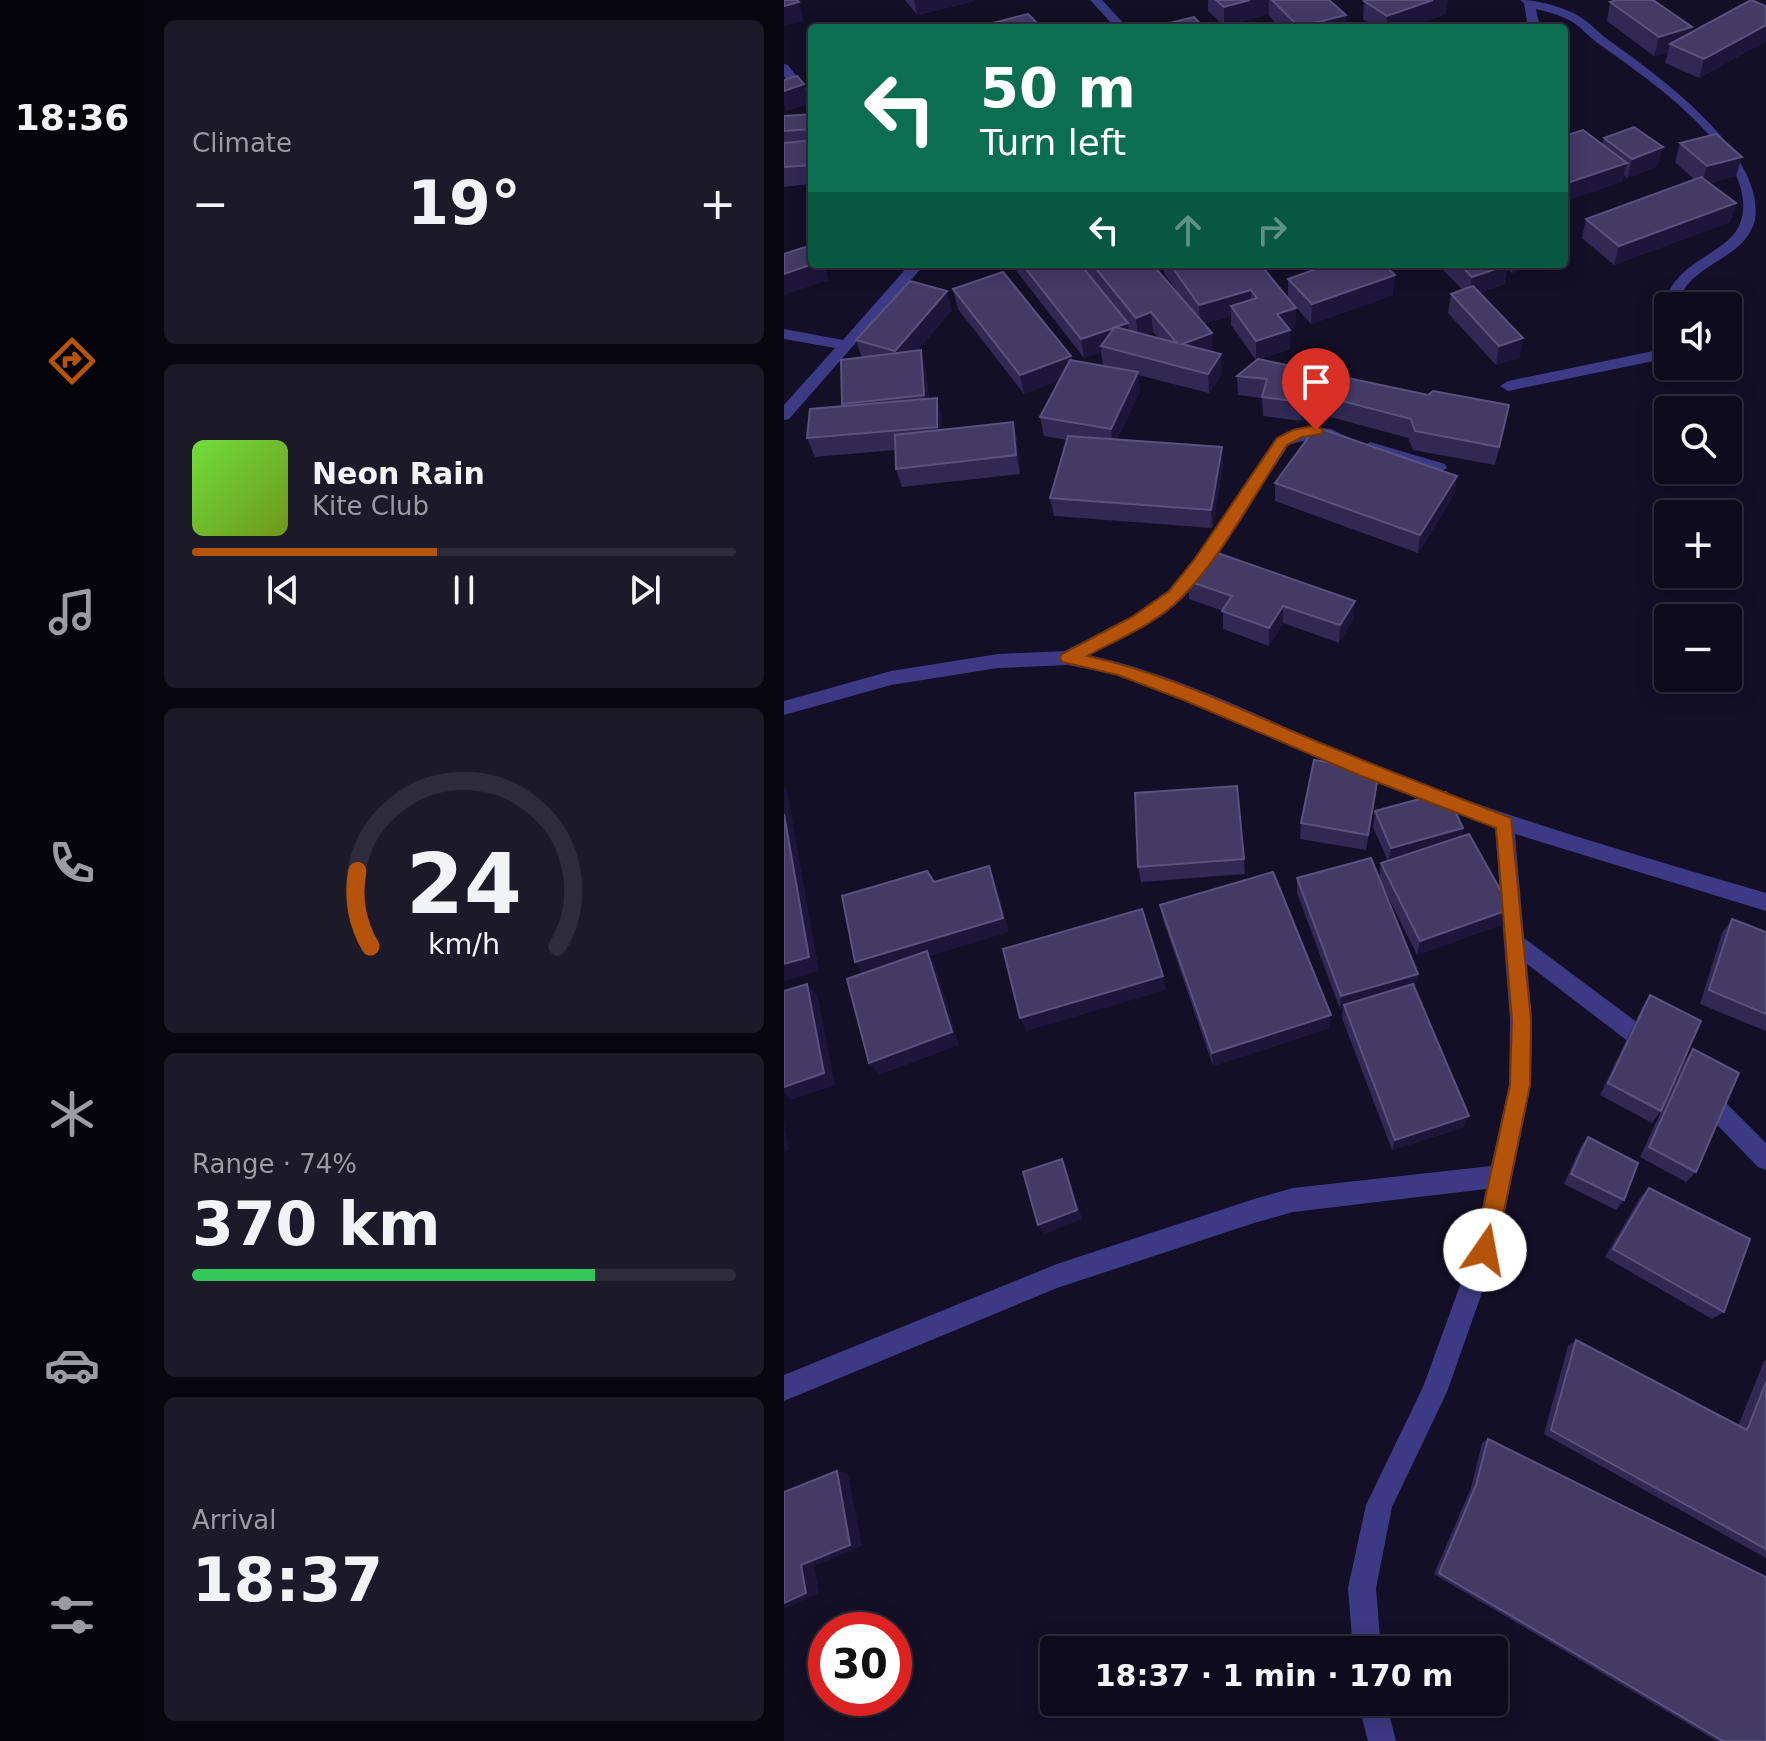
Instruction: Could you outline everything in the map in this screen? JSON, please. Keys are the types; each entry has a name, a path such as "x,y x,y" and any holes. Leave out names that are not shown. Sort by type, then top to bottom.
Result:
{"street":[{"path":"1096,0 1118,24"},
{"path":"1528,1 1533,24"},
{"path":"1528,1 1576,19 1692,108 1749,184 1750,216 1739,241 1692,268 1677,281 1674,292"},
{"path":"784,68 808,99"},
{"path":"784,415 914,268"},
{"path":"784,334 845,345"},
{"path":"1508,386 1654,356"},
{"path":"1068,658 1138,621 1175,595 1200,564 1282,442 1298,433 1316,430 1439,468"},
{"path":"784,708 891,678 998,661 1068,658 1120,669 1192,696 1365,770 1504,823 1766,902"},
{"path":"1366,1636 1362,1588 1379,1505 1434,1392 1485,1250 1520,1085 1521,1020 1504,823"},
{"path":"1516,944 1663,1057"},
{"path":"1686,1079 1766,1159"},
{"path":"784,1388 1057,1276 1254,1211 1293,1200 1500,1176"},
{"path":"1376,1716 1382,1741"}],"building":[{"path":"784,0 797,0 799,2 784,6"},
{"path":"1216,0 1250,0 1224,7"},
{"path":"1272,0 1329,0 1346,15 1311,24 1296,24"},
{"path":"1366,0 1433,0 1387,16"},
{"path":"1653,0 1692,27 1659,37 1610,2"},
{"path":"1751,0 1766,6 1766,25 1704,59 1670,44"},
{"path":"1028,14 1038,24 989,24"},
{"path":"1194,17 1200,24 1165,24"},
{"path":"797,76 804,84 784,91 784,80"},
{"path":"808,114 808,129 784,131 784,116"},
{"path":"1634,127 1663,147 1632,159 1604,138"},
{"path":"1583,130 1627,163 1568,183 1568,135"},
{"path":"1716,134 1742,157 1707,166 1680,143"},
{"path":"808,140 808,165 784,167 784,143"},
{"path":"1701,177 1736,203 1619,246 1586,219"},
{"path":"808,246 808,266 784,274 784,254"},
{"path":"1025,268 1083,268 1128,323 1115,327 1177,343 1151,312 1136,318 1095,268 1155,268 1212,333 1182,344 1221,354 1208,374 1101,346 1114,328 1081,339"},
{"path":"1173,268 1263,268 1296,308 1277,314 1290,330 1256,341 1231,306 1257,298 1251,290 1199,305"},
{"path":"1320,268 1387,268 1395,275 1312,304 1288,279"},
{"path":"1463,268 1498,268 1472,277"},
{"path":"1003,272 1071,356 1020,375 953,289"},
{"path":"910,281 947,291 895,351 856,340"},
{"path":"1473,286 1523,338 1499,346 1451,294"},
{"path":"921,350 924,395 842,404 841,360"},
{"path":"1258,359 1428,395 1433,391 1509,405 1499,447 1415,431 1411,419 1316,394 1301,402 1262,397 1267,379 1237,376"},
{"path":"1070,360 1138,372 1111,429 1040,417"},
{"path":"937,398 937,427 807,438 810,409"},
{"path":"1013,422 1016,455 896,469 895,435"},
{"path":"1316,427 1457,476 1420,535 1275,483"},
{"path":"1068,436 1222,447 1211,510 1050,498"},
{"path":"1209,550 1355,601 1340,625 1283,606 1269,628 1222,611 1232,596 1188,581"},
{"path":"1314,760 1379,770 1368,835 1301,823"},
{"path":"1237,786 1244,859 1138,867 1135,793"},
{"path":"1446,792 1463,828 1391,848 1375,811"},
{"path":"784,814 809,957 784,964"},
{"path":"1469,834 1511,909 1420,941 1381,863"},
{"path":"1371,858 1418,974 1341,996 1297,878"},
{"path":"989,866 1003,918 855,962 842,896 927,871 934,882"},
{"path":"1273,872 1331,1015 1212,1053 1160,905"},
{"path":"1142,909 1163,976 1020,1018 1003,949"},
{"path":"1732,919 1766,932 1766,1014 1709,990"},
{"path":"927,951 952,1032 869,1063 847,979"},
{"path":"807,984 824,1073 784,1087 784,991"},
{"path":"1413,984 1469,1116 1395,1140 1344,1005"},
{"path":"1650,995 1701,1021 1661,1111 1608,1083"},
{"path":"1693,1049 1739,1073 1696,1172 1649,1147"},
{"path":"1588,1137 1638,1163 1624,1200 1571,1174"},
{"path":"1062,1159 1077,1210 1038,1225 1023,1172"},
{"path":"1649,1188 1750,1239 1724,1312 1613,1249"},
{"path":"1576,1340 1747,1430 1766,1382 1766,1549 1551,1430"},
{"path":"1488,1439 1766,1577 1766,1741 1723,1741 1439,1573 1476,1485"},
{"path":"837,1471 850,1545 801,1565 806,1593 784,1603 784,1492"}],"route":[{"path":"1316,430 1298,433 1282,442 1200,564 1175,595 1138,621 1068,658 1120,669 1192,696 1365,770 1504,823 1521,1020 1520,1085 1485,1250"}]}
